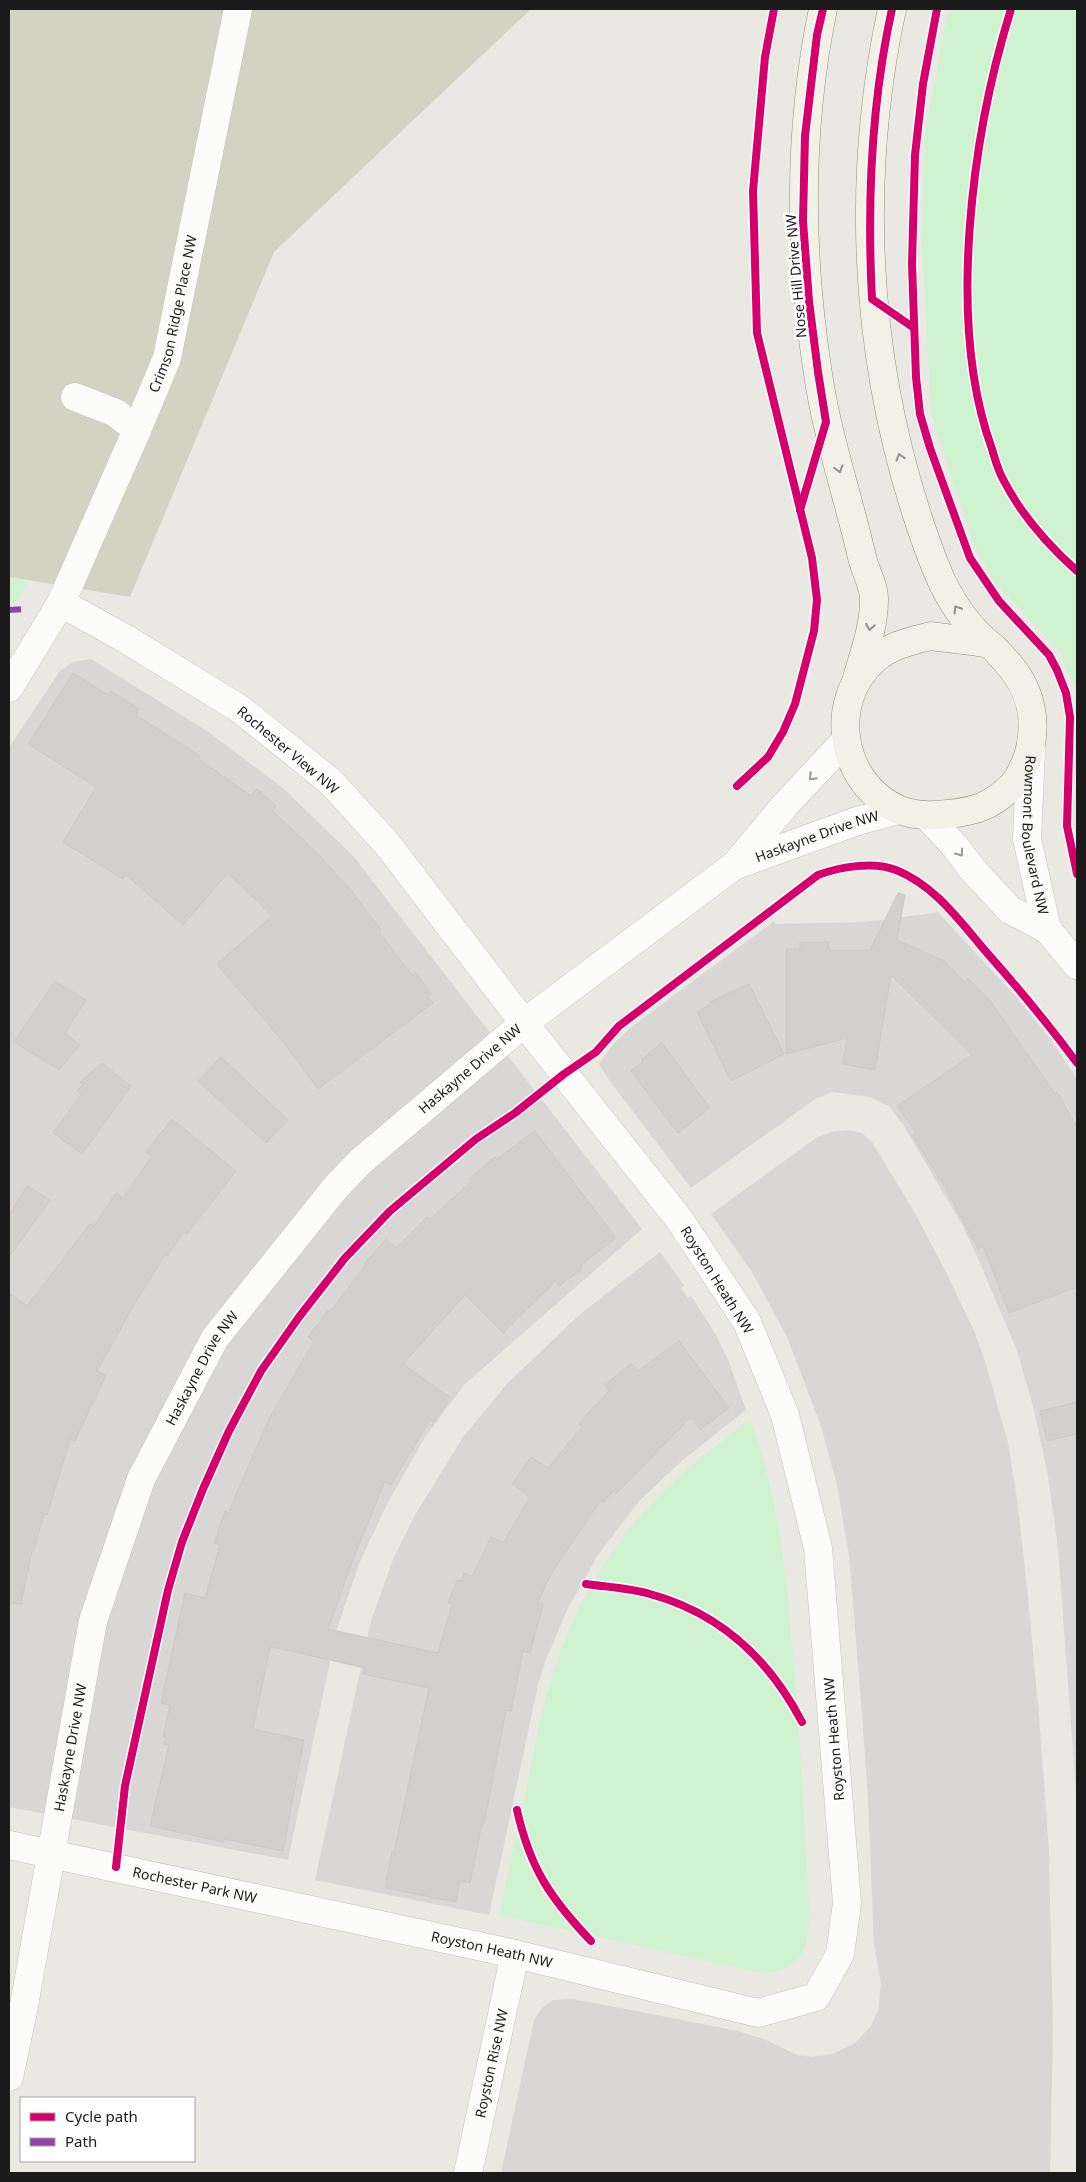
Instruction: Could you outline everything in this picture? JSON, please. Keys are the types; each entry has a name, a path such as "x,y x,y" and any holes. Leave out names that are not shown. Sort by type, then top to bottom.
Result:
{"street":[{"name":"Crimson Ridge Place NW","path":"9,688 61,603 167,358 238,9"},
{"name":"Nose Hill Drive NW","path":"823,9 817,35 805,136 803,220 810,310 826,422 875,600 868,640 846,710 845,741"},
{"path":"845,741 855,770 874,793 899,810 927,816 978,810 994,802 1021,775 1032,742 1034,721 1027,692 1012,668 974,631 955,606 929,554 896,444 884,388 872,299 869,202 875,120 885,38 892,9"},
{"path":"75,398 116,412 137,430"},
{"name":"Rochester View NW","path":"61,603 126,639 240,709 331,782 388,845 524,1023"},
{"path":"856,682 875,659 901,643 930,636 990,645"},
{"name":"Haskayne Drive NW","path":"9,2077 23,2011 93,1621 141,1479 215,1338 336,1187 360,1162 524,1023 735,865 786,804 845,741"},
{"name":"Rowmont Boulevard NW","path":"1032,742 1027,839 1048,929"},
{"name":"Haskayne Drive NW","path":"735,865 857,821 899,810"},
{"name":"Rowmont Boulevard NW","path":"927,816 954,844 972,869 1010,910 1048,929 1077,965"},
{"name":"Royston Heath NW","path":"294,1907 515,1954 758,2013 816,1997 840,1954 847,1903 818,1548 785,1414 746,1322 679,1219 524,1023"},
{"name":"Rochester Park NW","path":"9,1845 294,1907"},
{"name":"Royston Rise NW","path":"468,2173 515,1954"}],"shaded area":[{"path":"9,9 531,9 274,252 130,597 9,577"},
{"path":"91,659 207,731 283,788 354,857 642,1229 465,1384 425,1437 386,1506 359,1564 337,1629 288,1860 9,1807 9,745 59,672 73,662"},
{"path":"937,911 1017,998 1049,1037 1077,1079 1077,1806 1058,1548 1048,1476 1033,1406 1016,1348 976,1254 961,1223 904,1126 889,1106 870,1097 833,1092 817,1098 691,1188 609,1080 599,1064 614,1043 634,1025 774,921 776,924 863,922 935,913"},
{"path":"847,1130 862,1133 872,1142 915,1213 947,1274 975,1333 985,1361 1008,1443 1017,1499 1027,1588 1049,1851 1053,2031 1050,2173 501,2173 534,2020 542,2008 553,2000 573,1999 738,2031 766,2040 797,2055 812,2057 833,2054 855,2043 871,2026 878,2011 881,1984 874,1944 863,1727 849,1555 837,1485 821,1426 787,1337 752,1272 711,1214 816,1138 831,1132"},
{"path":"660,1252 684,1285 681,1288 688,1298 691,1296 715,1333 729,1362 746,1410 684,1459 640,1500 598,1555 567,1610 546,1660 538,1685 489,1915 315,1880 371,1621 394,1557 415,1515 463,1437 507,1384 579,1315"}],"green space":[{"path":"948,9 1077,9 1077,694 1061,654 993,580 973,543 931,413 922,245 924,140"},
{"path":"9,577 29,580 9,615"},
{"path":"749,1420 759,1447 774,1503 787,1588 798,1717 808,1877 809,1925 805,1948 802,1954 793,1964 781,1970 761,1973 499,1915 547,1695 569,1629 589,1589 613,1550 668,1487"}],"building":[{"path":"73,673 108,695 111,691 139,709 136,715 200,756 198,758 251,796 257,789 276,806 273,811 319,855 353,893 381,930 379,932 412,975 415,972 431,994 428,997 433,1003 318,1089 284,1043 217,964 272,916 228,873 183,925 126,875 123,879 63,842 96,787 28,744"},
{"path":"898,893 905,895 897,940 944,961 965,982 968,978 991,1002 1055,1094 1057,1092 1077,1127 1077,1287 1009,1313 983,1246 978,1249 946,1189 912,1135 916,1133 897,1106 972,1055 891,975 875,1070 843,1064 847,1038 786,1054 786,949 800,949 800,942 828,942 829,950 870,950"},
{"path":"55,981 86,1000 65,1033 80,1045 59,1070 14,1042"},
{"path":"749,984 784,1054 731,1081 697,1012 711,1004 710,1002"},
{"path":"662,1043 710,1108 678,1133 631,1071"},
{"path":"221,1057 288,1120 266,1143 198,1081"},
{"path":"102,1063 131,1086 82,1154 53,1133 81,1095 77,1091 83,1084 80,1082"},
{"path":"172,1119 236,1171 187,1234 184,1232 167,1256 165,1255 97,1371 106,1375 75,1441 70,1439 47,1515 44,1514 32,1551 21,1604 9,1603 9,1293 27,1306 90,1224 94,1226 116,1193 123,1198 152,1156 146,1152"},
{"path":"535,1131 616,1238 581,1265 583,1268 559,1286 555,1282 503,1333 465,1295 403,1364 451,1398 433,1422 430,1420 391,1485 385,1481 354,1557 328,1629 438,1653 452,1604 448,1603 457,1580 461,1581 464,1573 472,1576 491,1537 503,1543 530,1497 512,1484 531,1457 548,1468 582,1427 579,1423 609,1391 605,1385 631,1363 638,1371 679,1341 729,1408 700,1430 691,1417 616,1494 613,1491 604,1502 601,1500 552,1572 538,1602 543,1604 530,1653 523,1651 511,1711 506,1710 487,1809 484,1823 482,1823 470,1883 460,1881 456,1902 385,1888 429,1688 363,1674 365,1668 273,1647 270,1648 253,1729 304,1740 283,1851 224,1839 223,1842 150,1826 169,1745 164,1744 166,1737 163,1736 170,1705 161,1703 185,1593 205,1598 220,1545 214,1543 225,1511 228,1513 269,1419 314,1341 308,1337 328,1310 330,1312 365,1266 364,1264 386,1239 396,1248 427,1217 430,1219 471,1182 469,1179 495,1157 497,1159"},
{"path":"27,1186 50,1200 9,1257 9,1215"},
{"path":"1077,1402 1077,1434 1047,1441 1040,1411"}],"marked path":[{"path":"9,610 23,609"}],"cycle path":[{"path":"737,786 768,757 783,732 795,704 814,631 817,600 812,558 757,333 753,191 765,57 774,9"},
{"path":"800,510 826,422 809,301 803,221 805,136 817,35 823,9"},
{"path":"892,9 879,81 872,153 870,226 872,299 914,328"},
{"path":"937,9 923,84 915,155 912,264 916,377 920,414 930,448 970,558 999,601 1049,655 1066,693 1070,717 1067,826 1077,874"},
{"path":"1011,9 985,113 976,170 970,229 968,288 970,345 978,399 1002,477 1011,494 1036,529 1077,571"},
{"path":"116,1867 125,1786 168,1590 182,1542 229,1431 261,1371 299,1317 345,1258 390,1211 476,1139 515,1113 564,1074 596,1052 619,1026 818,875 857,866 887,867 896,870 936,895 958,918 1022,994 1077,1063"},
{"path":"586,1584 650,1594 675,1602 699,1613 720,1626 758,1659 789,1699 802,1722"},
{"path":"517,1810 522,1831 535,1866 564,1911 591,1941"}]}
